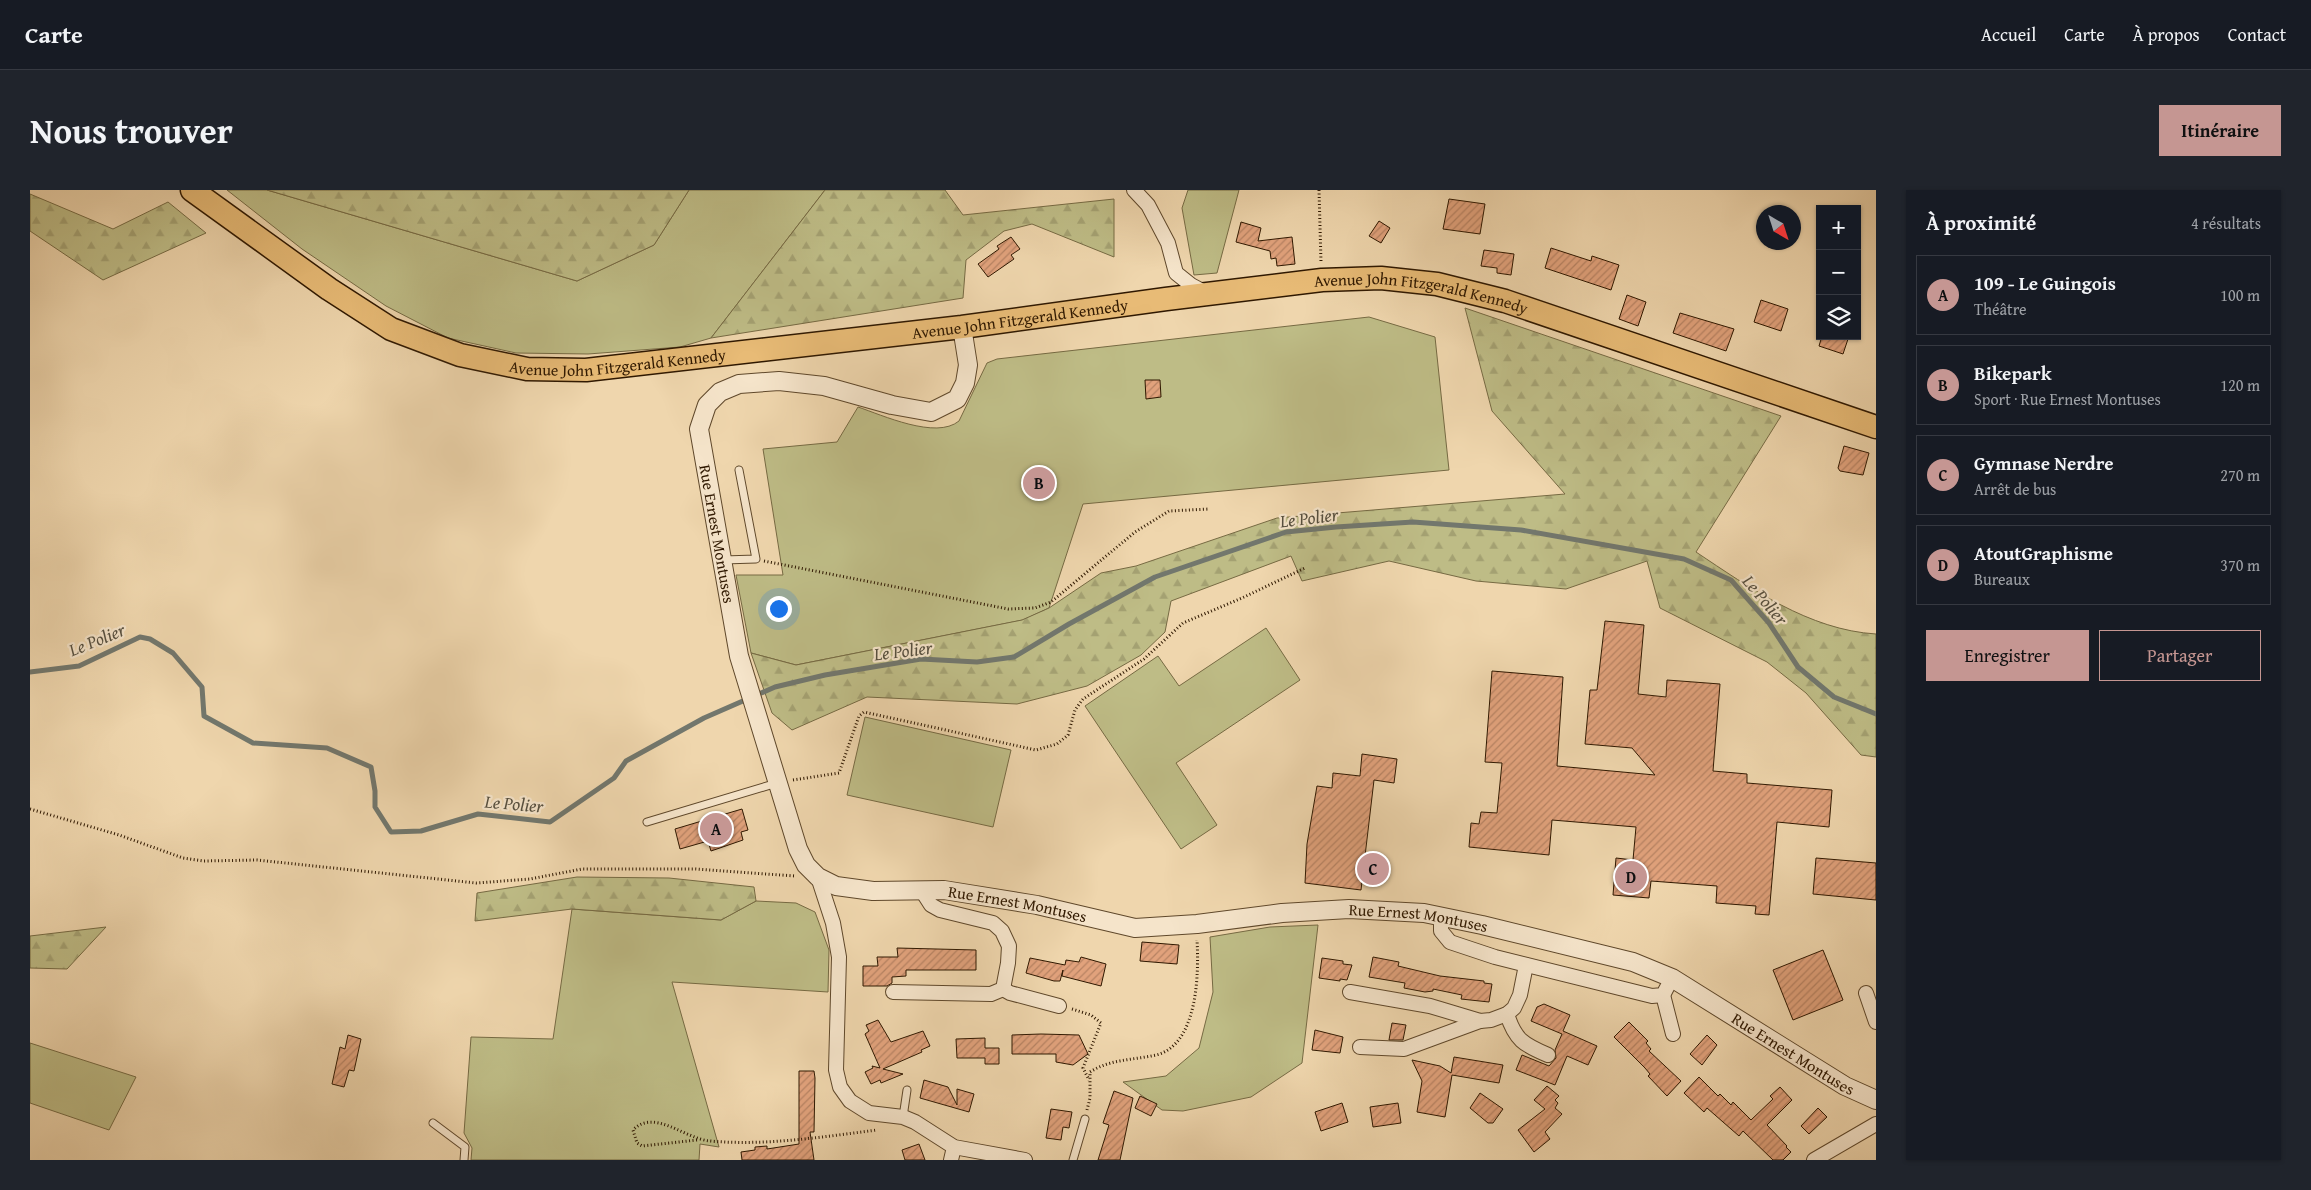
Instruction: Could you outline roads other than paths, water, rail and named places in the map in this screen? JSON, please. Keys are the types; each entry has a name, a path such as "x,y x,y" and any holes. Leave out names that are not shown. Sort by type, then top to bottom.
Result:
{"main road":[{"name":"Avenue John Fitzgerald Kennedy","path":"192,190 329,289 391,329 460,355 527,369 586,370 962,327 1322,280 1381,278 1437,284 1475,292 1876,426"}],"street":[{"path":"1134,190 1148,205 1168,243 1176,273 1191,285 1209,294"},
{"name":"Rue Ernest Montuses","path":"962,327 968,365 965,383 957,399 931,412 892,405 824,386 778,381 739,384 720,392 707,405 699,429 746,683 798,849 806,865 818,877 836,886 873,891 944,890 1037,906 1134,928 1197,924 1282,913 1349,909 1424,913 1633,962 1672,978 1844,1086 1876,1100"},
{"path":"818,877 833,922 839,957 836,1070 840,1087 850,1101 869,1113 903,1117 952,1154 1025,1160"},
{"name":"Rue Ernest Montuses","path":"922,891 931,905 940,910 993,923 1002,931 1009,946 1003,989"},
{"path":"1441,917 1441,931 1450,942 1526,964 1652,996 1663,995"},
{"path":"1360,1047 1404,1049 1480,1021 1507,1014 1514,1008 1520,995 1526,964"},
{"path":"1672,978 1663,995 1673,1034"},
{"path":"893,992 991,994 1003,989 1010,993 1059,1006"},
{"path":"1350,992 1430,1006 1480,1021"},
{"path":"1866,993 1876,1022"},
{"path":"1507,1014 1512,1031 1525,1045 1548,1055"},
{"path":"1814,1160 1876,1124"}],"lane":[{"path":"723,560 756,559 739,470"},
{"path":"647,822 778,783"},
{"path":"903,1117 907,1090"},
{"path":"1074,1160 1084,1119"},
{"path":"433,1123 465,1147 464,1160"}],"waterway":[{"name":"Le Polier","path":"30,672 79,666 140,637 150,639 173,653 202,687 204,716 253,743 327,748 371,767 375,791 375,807 391,832 421,831 478,814 550,822 614,778 626,761 704,718 775,687 825,675 921,659 977,662 1014,657 1069,624 1155,577 1286,532 1413,522 1521,530 1684,559 1731,580 1769,623 1798,667 1834,697 1876,714"}],"place":[{"name":"Bikepark","path":"1039,483"},
{"name":"109 - Le Guingois","path":"716,829"},
{"name":"Gymnase Nerdre","path":"1373,869"},
{"name":"AtoutGraphisme","path":"1631,877"}]}
